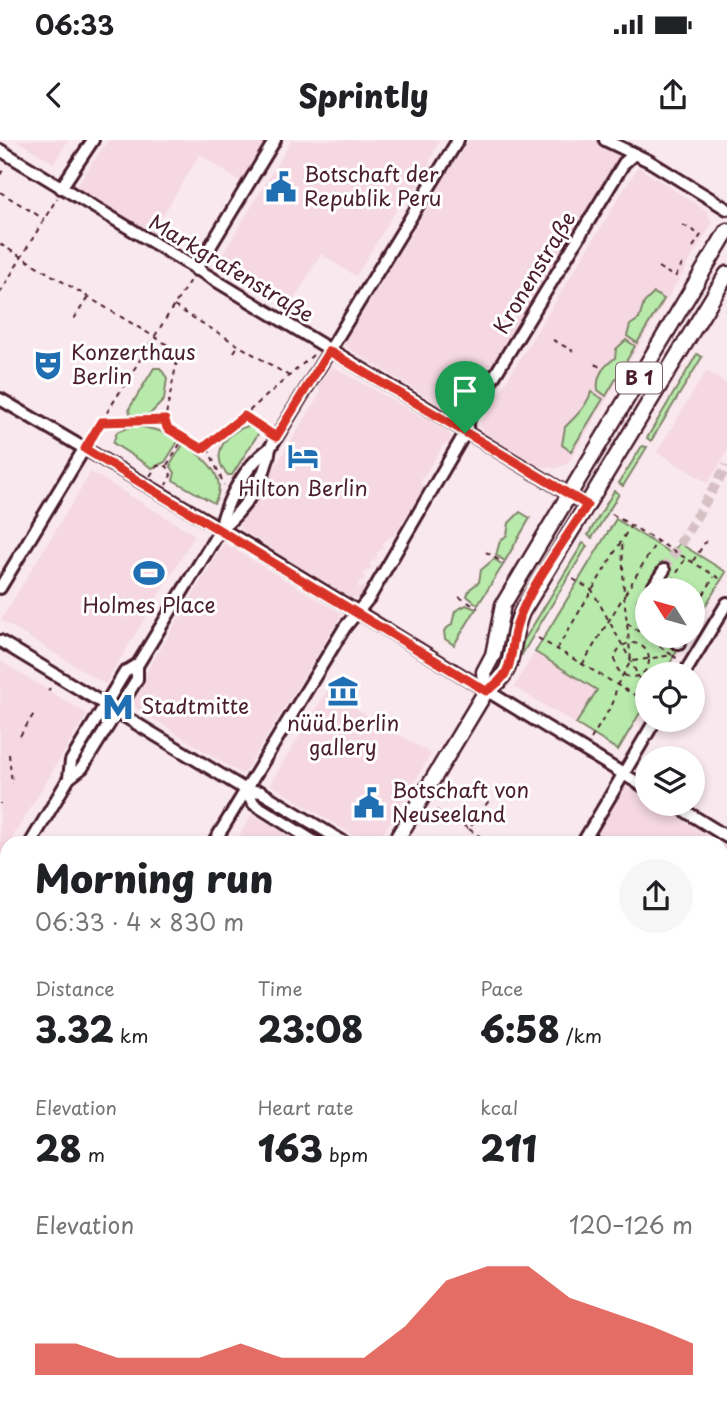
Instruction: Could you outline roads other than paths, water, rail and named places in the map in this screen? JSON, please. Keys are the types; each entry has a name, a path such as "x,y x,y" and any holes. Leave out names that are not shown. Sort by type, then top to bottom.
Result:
{"main road":[{"name":"B 1","path":"486,691 484,672 493,655 503,605 727,231"},
{"name":"B 1","path":"399,836 486,691 501,682 507,673 522,612 727,274"}],"street":[{"path":"60,192 93,140"},
{"path":"194,274 275,140"},
{"path":"35,836 69,778 82,768 117,712 136,679 137,666 220,530 237,516 268,465 270,448 276,437 458,140"},
{"path":"605,140 649,161 727,209"},
{"name":"Markgrafenstraße","path":"0,150 60,192 194,274 587,505"},
{"name":"Kronenstraße","path":"219,836 345,627 404,540 426,496 465,433 470,416 624,163 633,155"},
{"path":"0,399 635,782"},
{"path":"0,589 85,449"},
{"path":"659,578 664,570"},
{"path":"691,662 727,603"},
{"path":"0,641 246,790 261,792 334,836"},
{"path":"69,778 71,761 105,705 125,673 137,666"},
{"path":"587,836 648,732"},
{"path":"246,790 254,804 305,836"},
{"path":"693,816 725,836"}],"tunnel":[{"path":"664,570 727,466"}],"place":[{"name":"Botschaft der Republik Peru","path":"281,187"},
{"name":"Konzerthaus Berlin","path":"48,365"},
{"name":"Hilton Berlin","path":"303,456"},
{"name":"Holmes Place","path":"149,573"},
{"name":"nüüd.berlin gallery","path":"343,691"},
{"name":"Stadtmitte","path":"118,707"},
{"name":"Botschaft von Neuseeland","path":"369,803"}]}
